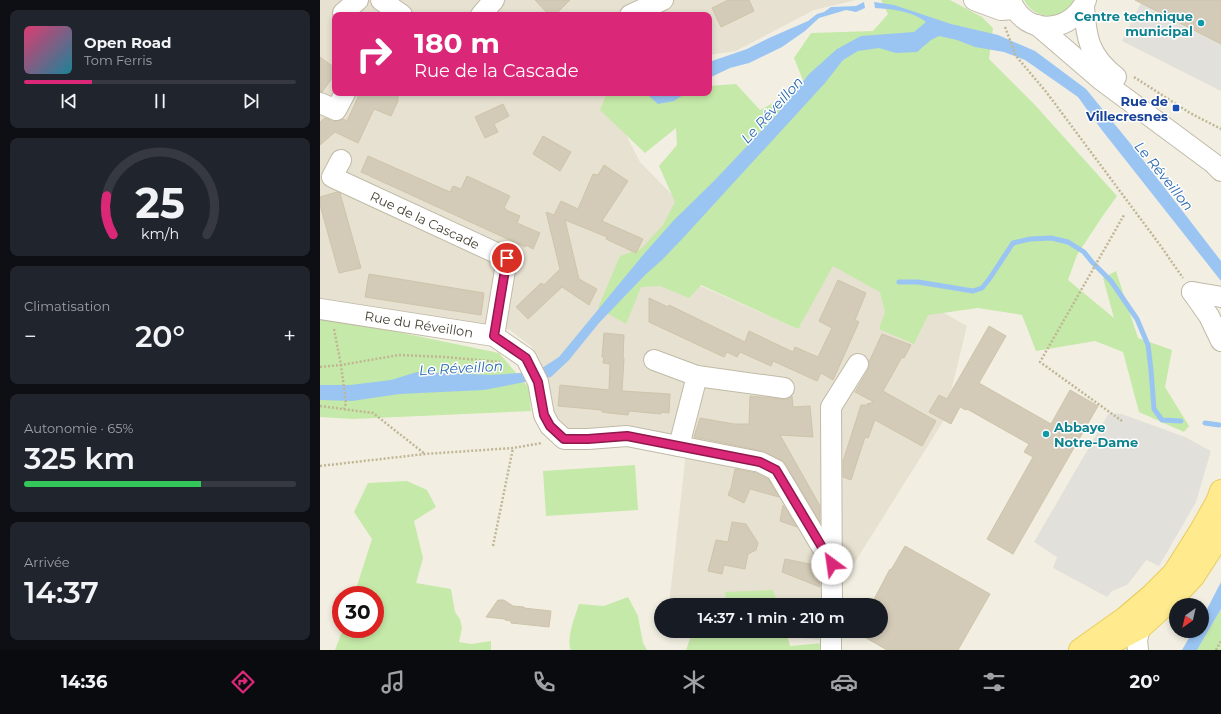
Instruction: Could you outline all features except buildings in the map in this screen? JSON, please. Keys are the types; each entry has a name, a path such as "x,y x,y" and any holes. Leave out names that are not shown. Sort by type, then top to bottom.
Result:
{"main road":[{"path":"1080,650 1125,618 1152,595 1174,573 1200,532 1217,502 1221,491"},
{"path":"1098,650 1140,628 1174,598 1193,578 1213,546 1221,529"}],"street":[{"path":"344,12 358,0"},
{"path":"381,0 398,12"},
{"path":"484,12 494,0"},
{"path":"637,12 663,0"},
{"path":"974,0 1001,10 1013,4 1025,19 1037,25 1101,80 1213,163 1221,171"},
{"path":"1037,25 1050,27 1064,24 1075,17 1085,3"},
{"path":"1085,3 1085,28 1088,40 1095,56 1105,69 1221,153"},
{"path":"320,103 336,110 343,96"},
{"name":"Rue de la Cascade","path":"341,160 332,177 507,258 494,336"},
{"path":"1192,292 1221,297"},
{"path":"1192,292 1209,316 1221,341"},
{"name":"Rue du Réveillon","path":"325,310 494,336 526,358 538,382 544,415 550,426 564,439"},
{"path":"654,360 697,376 784,388"},
{"path":"832,598 831,406 858,364"},
{"path":"679,446 697,376"},
{"path":"564,439 627,436 760,462 776,470 832,564"},
{"path":"1138,650 1137,640 1140,628"},
{"path":"831,638 831,650"}],"path":[{"path":"1008,36 1016,56 1047,94 1160,245 1192,292"},
{"path":"1130,74 1190,113 1221,129"},
{"path":"1122,421 1040,362 1124,215"},
{"path":"325,310 341,365 346,403 344,409"},
{"path":"320,367 399,355 499,362 526,358"},
{"path":"320,406 373,413 425,454"},
{"path":"320,466 425,454 513,448 564,439"},
{"path":"493,546 513,448"},
{"path":"1216,650 1221,641"}],"shaded area":[{"path":"320,0 856,0 814,10 736,51 712,55 712,12 332,12 332,96 623,96 610,104 640,162 684,207 637,258 798,329 838,253 967,326 944,420 832,598 670,598 687,443 571,432 553,416 533,348 510,330 320,300"},
{"path":"1141,3 1221,44 1221,91 1122,41"},
{"path":"1109,413 1122,414 1185,437 1211,451 1196,502 1159,566 1146,560 1127,585 1112,591 1107,597 1053,568 1057,557 1034,542"},
{"path":"801,638 819,638 819,640"}],"green space":[{"path":"881,0 950,0 982,17 993,28 989,59 1034,104 1117,196 1077,255 1068,280 1114,318 1103,278 1116,271 1138,338 1172,350 1165,387 1189,426 1184,432 1139,412 1123,352 1095,341 1036,351 1022,315 978,308 928,315 914,344 879,329 885,312 880,292 833,266 798,329 701,285 689,298 660,286 641,287 626,324 598,308 620,256 641,249 663,225 675,202 659,166 677,145 676,128 645,153 600,110 606,96 712,96 712,86 736,84 760,110 805,85 794,58 811,33 873,31 888,14"},
{"path":"1024,0 1075,0 1070,7 1063,12 1049,16 1035,12"},
{"path":"320,319 364,325 499,353 529,388 531,411 353,419 320,417"},
{"path":"635,465 638,510 546,516 543,471"},
{"path":"407,481 427,490 436,507 414,521 423,558 416,583 451,589 455,612 460,619 462,628 459,642 471,644 491,641 491,650 335,650 340,638 384,638 384,586 357,586 372,539 354,512 368,483"},
{"path":"773,590 776,598 726,598 725,592"},
{"path":"628,597 638,616 643,643 647,650 571,650 570,634 579,604 604,606"},
{"path":"1221,609 1221,650 1197,650 1204,638 1209,638 1209,630"},
{"path":"690,638 788,638 790,646 824,643 824,650 686,650"}],"water":[{"path":"864,2 865,8 856,12 846,10 819,18 805,31 782,47 749,63 730,68 712,77 712,61 747,49 808,21 817,14 824,12 831,7 856,6"},
{"path":"874,2 894,5 951,24 998,35 1035,51 1086,89 1130,143 1221,261 1221,281 1101,129 1078,97 1025,60 1004,52 975,47 957,40 939,36 931,40 917,52 896,53 879,48 858,51 843,60 825,83 683,238 599,323 569,360 551,377 484,390 399,394 352,401 320,400 320,385 350,385 391,380 417,372 492,375 520,373 542,368 559,357 643,255 674,220 715,180 778,113 809,74 837,49 861,36 914,32 926,22 915,15 908,13 875,8"},
{"path":"682,96 674,101 658,104 650,97"},
{"path":"1221,582 1221,609 1209,630 1209,605"},
{"path":"1189,638 1204,638 1197,650 1182,650"}],"waterway":[{"path":"899,282 918,282 973,291 982,288 1013,243 1030,239 1051,238 1068,242 1084,252 1111,281 1137,319 1148,345 1154,409 1162,420 1181,421"},
{"path":"1205,423 1219,425"}],"place":[{"name":"Centre technique municipal","path":"1201,23"},
{"name":"Rue de Villecresnes","path":"1176,108"},
{"name":"Abbaye Notre-Dame","path":"1046,434"}],"route":[{"path":"507,258 494,336 526,358 538,382 544,415 550,426 564,439 627,436 760,462 776,470 832,564"}],"water label":[{"name":"Le Réveillon","path":"772,110"},
{"name":"Le Réveillon","path":"1164,176"},
{"name":"Le Réveillon","path":"461,368"}]}
